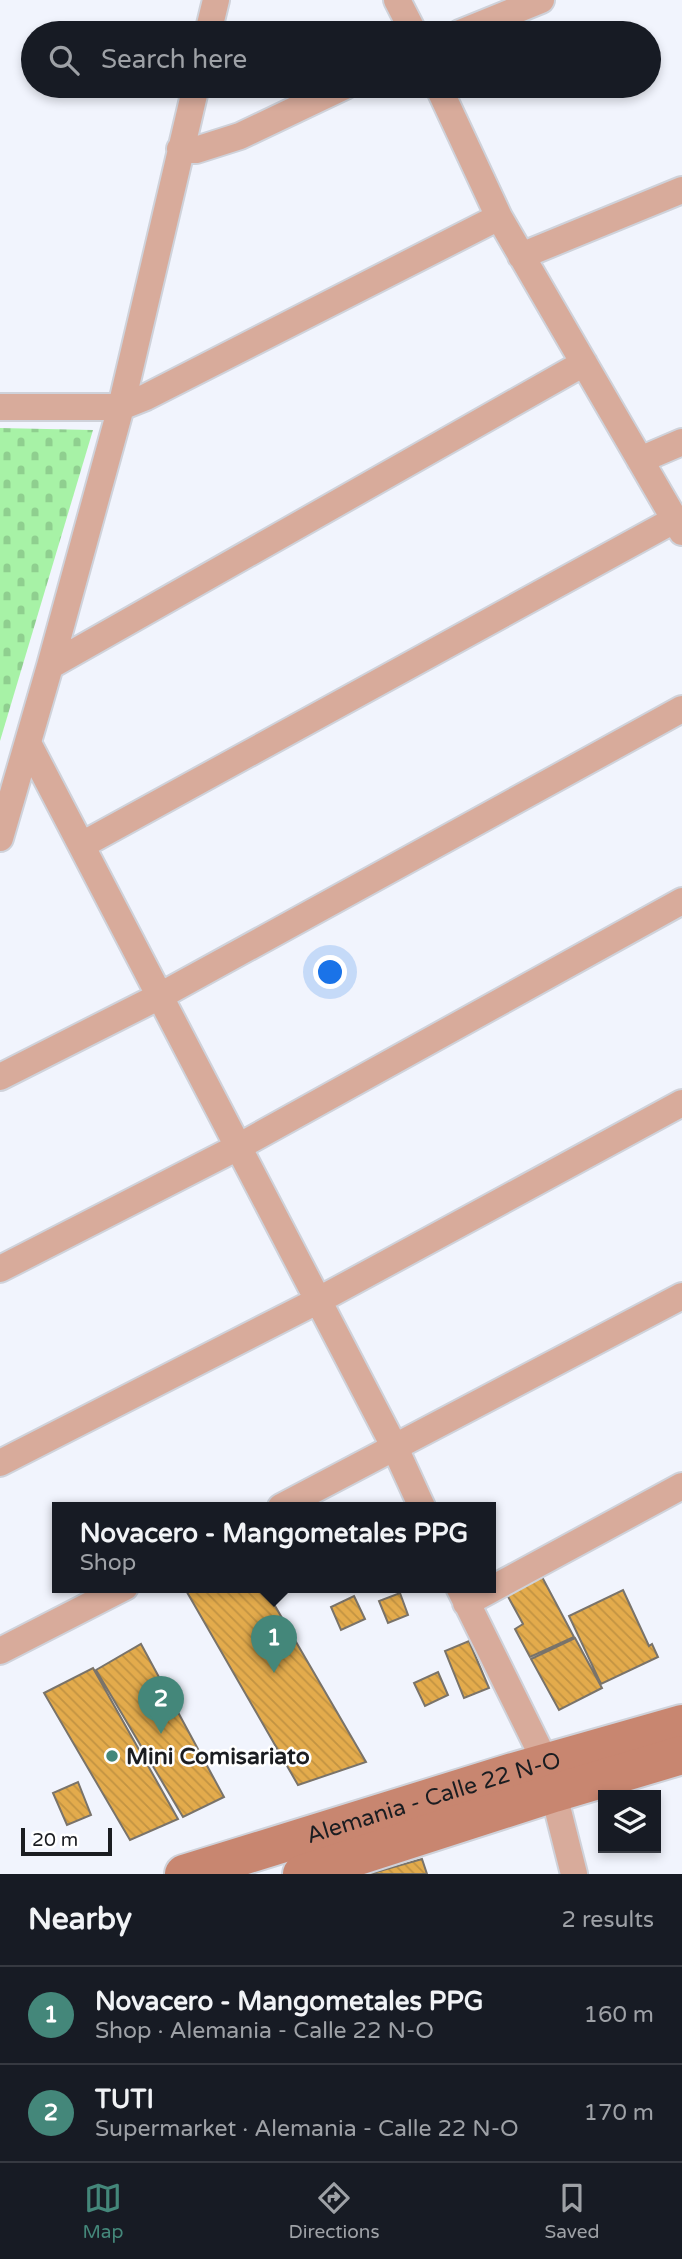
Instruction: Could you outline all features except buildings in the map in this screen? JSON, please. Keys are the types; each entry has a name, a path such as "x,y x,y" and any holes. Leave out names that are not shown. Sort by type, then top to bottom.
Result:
{"street":[{"path":"211,21 216,0"},
{"path":"397,0 408,21"},
{"path":"489,21 541,0"},
{"path":"0,838 121,407 193,98"},
{"path":"180,149 196,150 240,136 320,98"},
{"path":"82,845 679,526 499,217 444,98"},
{"path":"521,256 682,190"},
{"path":"0,407 121,407 146,397 499,217"},
{"path":"50,666 584,363"},
{"path":"640,460 682,442"},
{"path":"0,1077 160,996 682,709"},
{"path":"28,743 396,1448 420,1502"},
{"path":"0,1269 238,1147 682,901"},
{"path":"0,1462 319,1300 682,1103"},
{"path":"291,1502 682,1296"},
{"path":"496,1579 682,1486"},
{"path":"0,1651 113,1593"},
{"path":"463,1595 550,1778 574,1874"},
{"name":"Alemania - Calle 22 N-O","path":"302,1874 682,1724"},
{"name":"Alemania - Calle 22 N-O","path":"184,1874 550,1778 682,1755"}],"green space":[{"path":"0,428 93,430 0,741"}],"place":[{"name":"Novacero - Mangometales PPG","path":"274,1673"},
{"name":"TUTI","path":"161,1734"},
{"name":"Mini Comisariato","path":"112,1756"}]}
